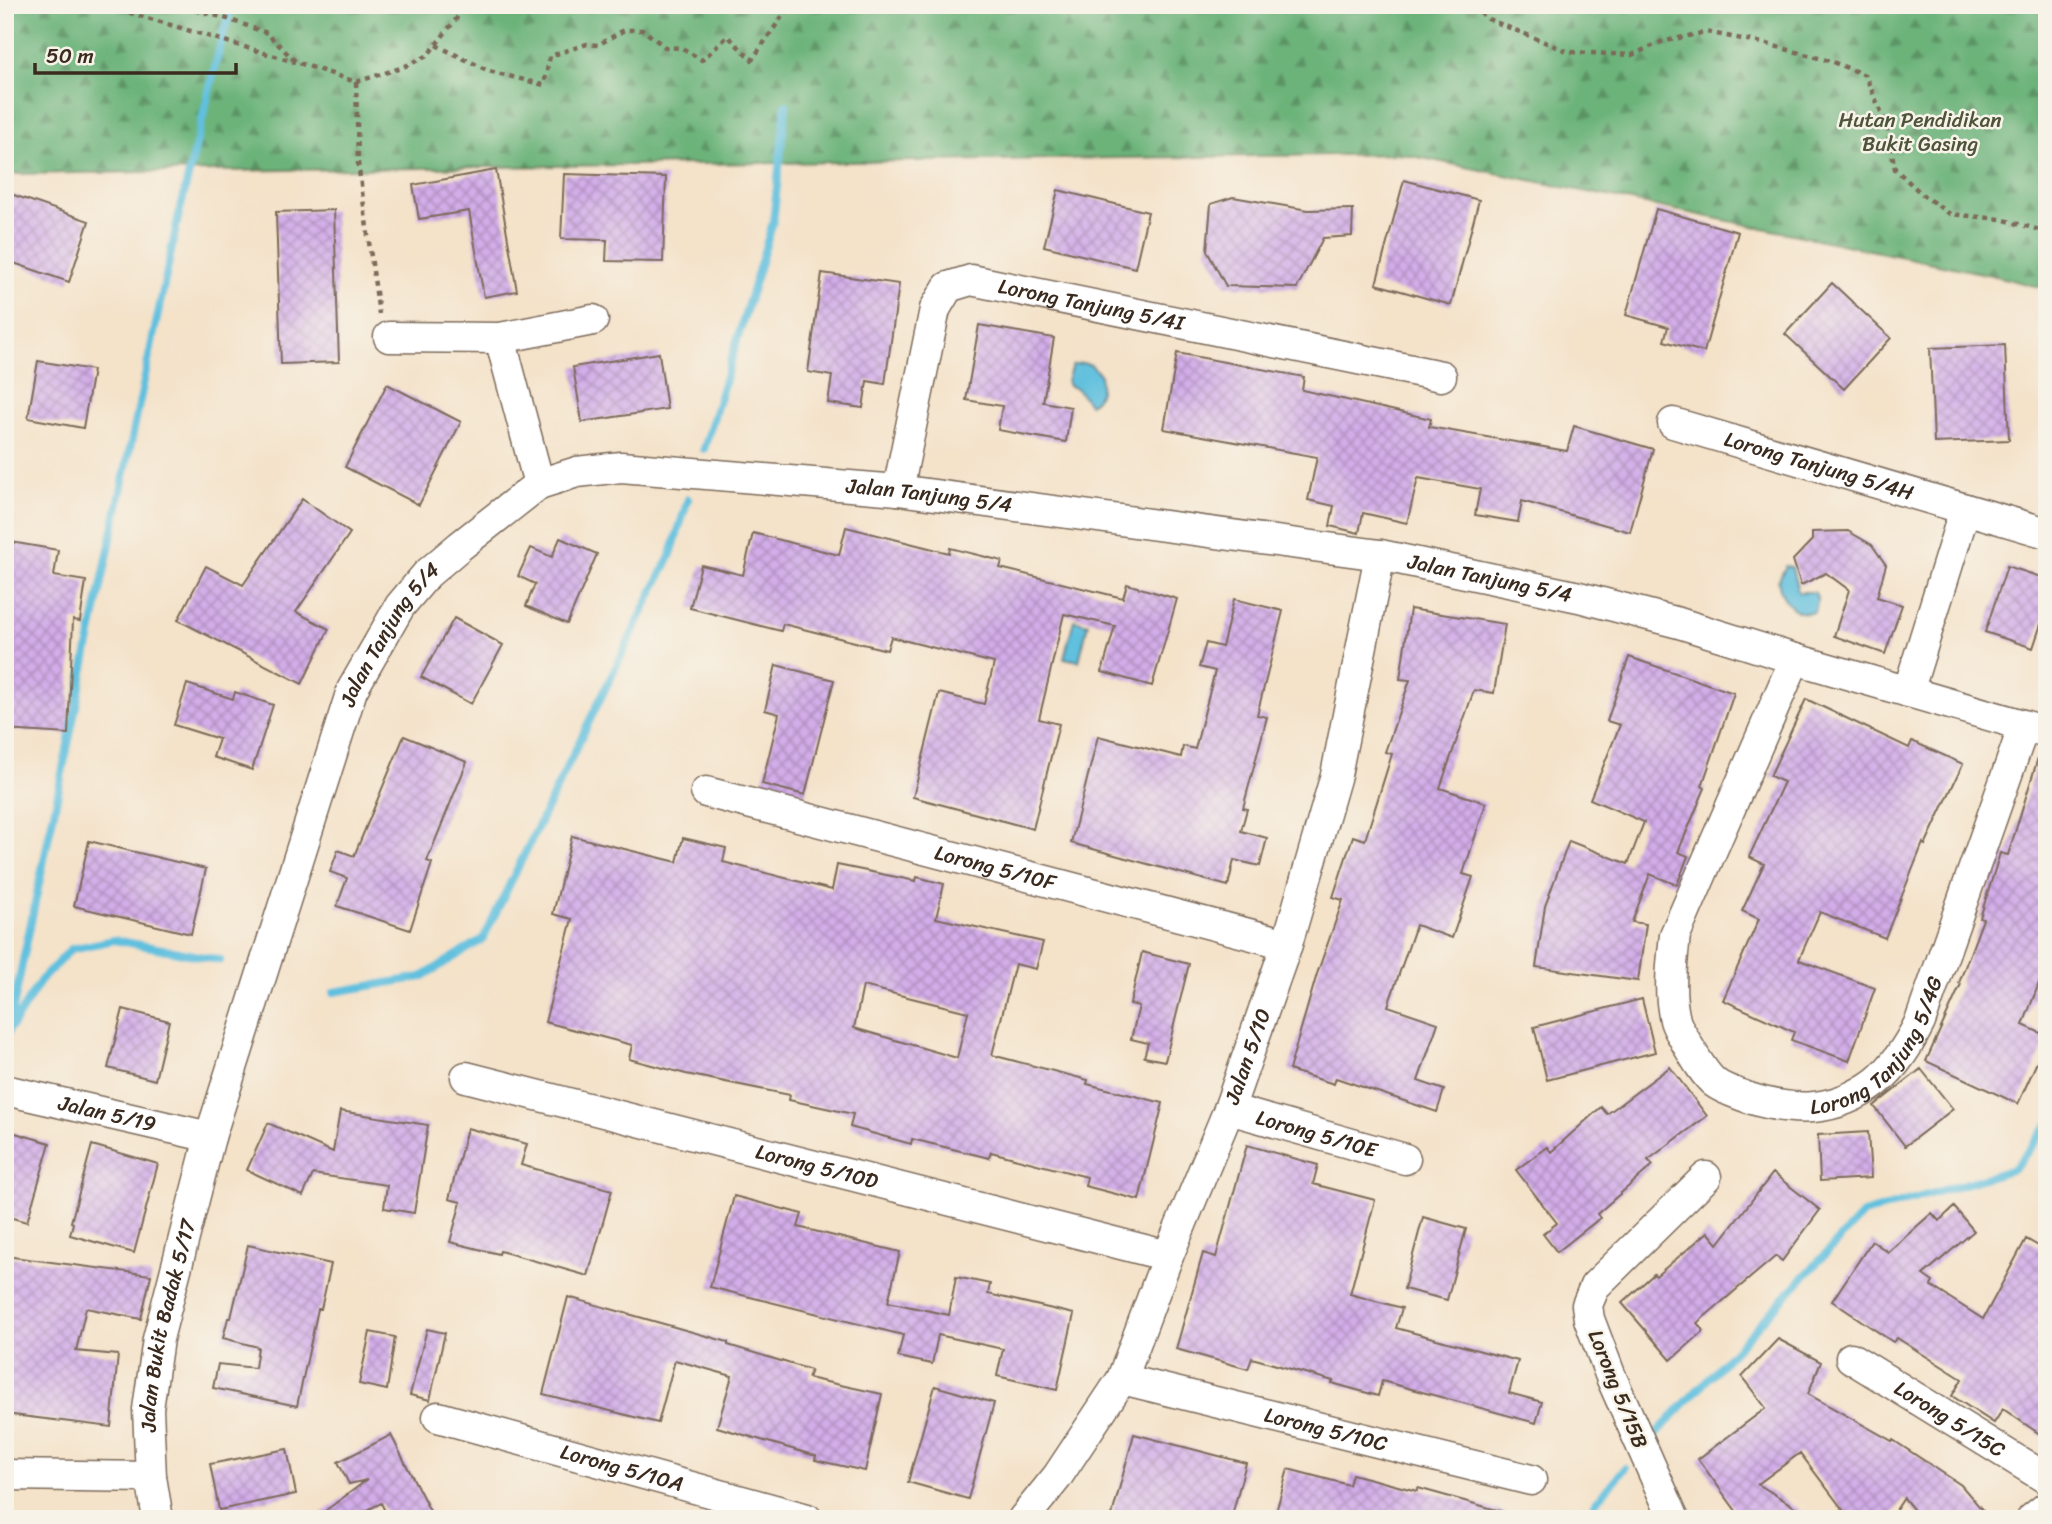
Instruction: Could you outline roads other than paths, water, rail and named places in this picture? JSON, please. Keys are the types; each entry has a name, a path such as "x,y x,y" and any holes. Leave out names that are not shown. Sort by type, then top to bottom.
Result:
{"street":[{"name":"Lorong Tanjung 5/4I","path":"898,490 935,309 948,287 971,280 1441,376"},
{"path":"389,337 500,338 593,320"},
{"path":"500,338 539,484"},
{"name":"Lorong Tanjung 5/4H","path":"1673,423 2047,533"},
{"name":"Jalan Tanjung 5/4","path":"210,1137 352,690 400,606 427,574 539,484 576,472 621,467 898,490 1380,555 1579,597 1679,623 2035,729"},
{"path":"1908,692 1965,509"},
{"name":"Jalan 5/10","path":"1023,1519 1057,1477 1122,1379 1168,1256 1229,1109 1287,944 1336,775 1380,555"},
{"name":"Lorong Tanjung 5/4G","path":"1795,659 1675,935 1671,978 1675,1021 1693,1055 1715,1083 1766,1103 1793,1108 1821,1108 1875,1082 1907,1047 1920,1022 2035,729"},
{"name":"Lorong 5/10F","path":"706,792 1287,944"},
{"name":"Lorong 5/10D","path":"466,1077 1168,1256"},
{"name":"Jalan 5/19","path":"5,1090 210,1137"},
{"name":"Lorong 5/10E","path":"1229,1109 1405,1159"},
{"name":"Jalan Bukit Badak 5/17","path":"158,1519 150,1477 148,1409 158,1339 210,1137"},
{"name":"Lorong 5/15B","path":"1674,1519 1611,1377 1589,1320 1587,1305 1595,1286 1706,1177"},
{"name":"Lorong 5/15C","path":"1850,1358 2047,1479"},
{"name":"Lorong 5/10C","path":"1122,1379 1531,1480"},
{"name":"Lorong 5/10A","path":"438,1417 807,1519"},
{"path":"5,1475 150,1477"},
{"path":"2032,1519 2047,1507"}],"water":[{"path":"1072,365 1091,365 1100,374 1098,395 1089,404 1067,381"},
{"path":"1786,566 1792,567 1798,592 1816,594 1814,612 1794,609 1782,594 1778,581"},
{"path":"1074,620 1088,624 1079,661 1064,658"}],"waterway":[{"path":"8,1032 178,218 232,5"},
{"path":"704,449 773,222 786,105"},
{"path":"334,992 422,977 483,939 671,554 688,499"},
{"path":"12,1026 41,980 71,949 114,940 220,960"},
{"path":"1655,1435 1863,1214 2014,1169 2047,1126"},
{"path":"1588,1519 1594,1504 1625,1468"}],"park label":[{"name":"Hutan Pendidikan Bukit Gasing","path":"1920,132"}]}
